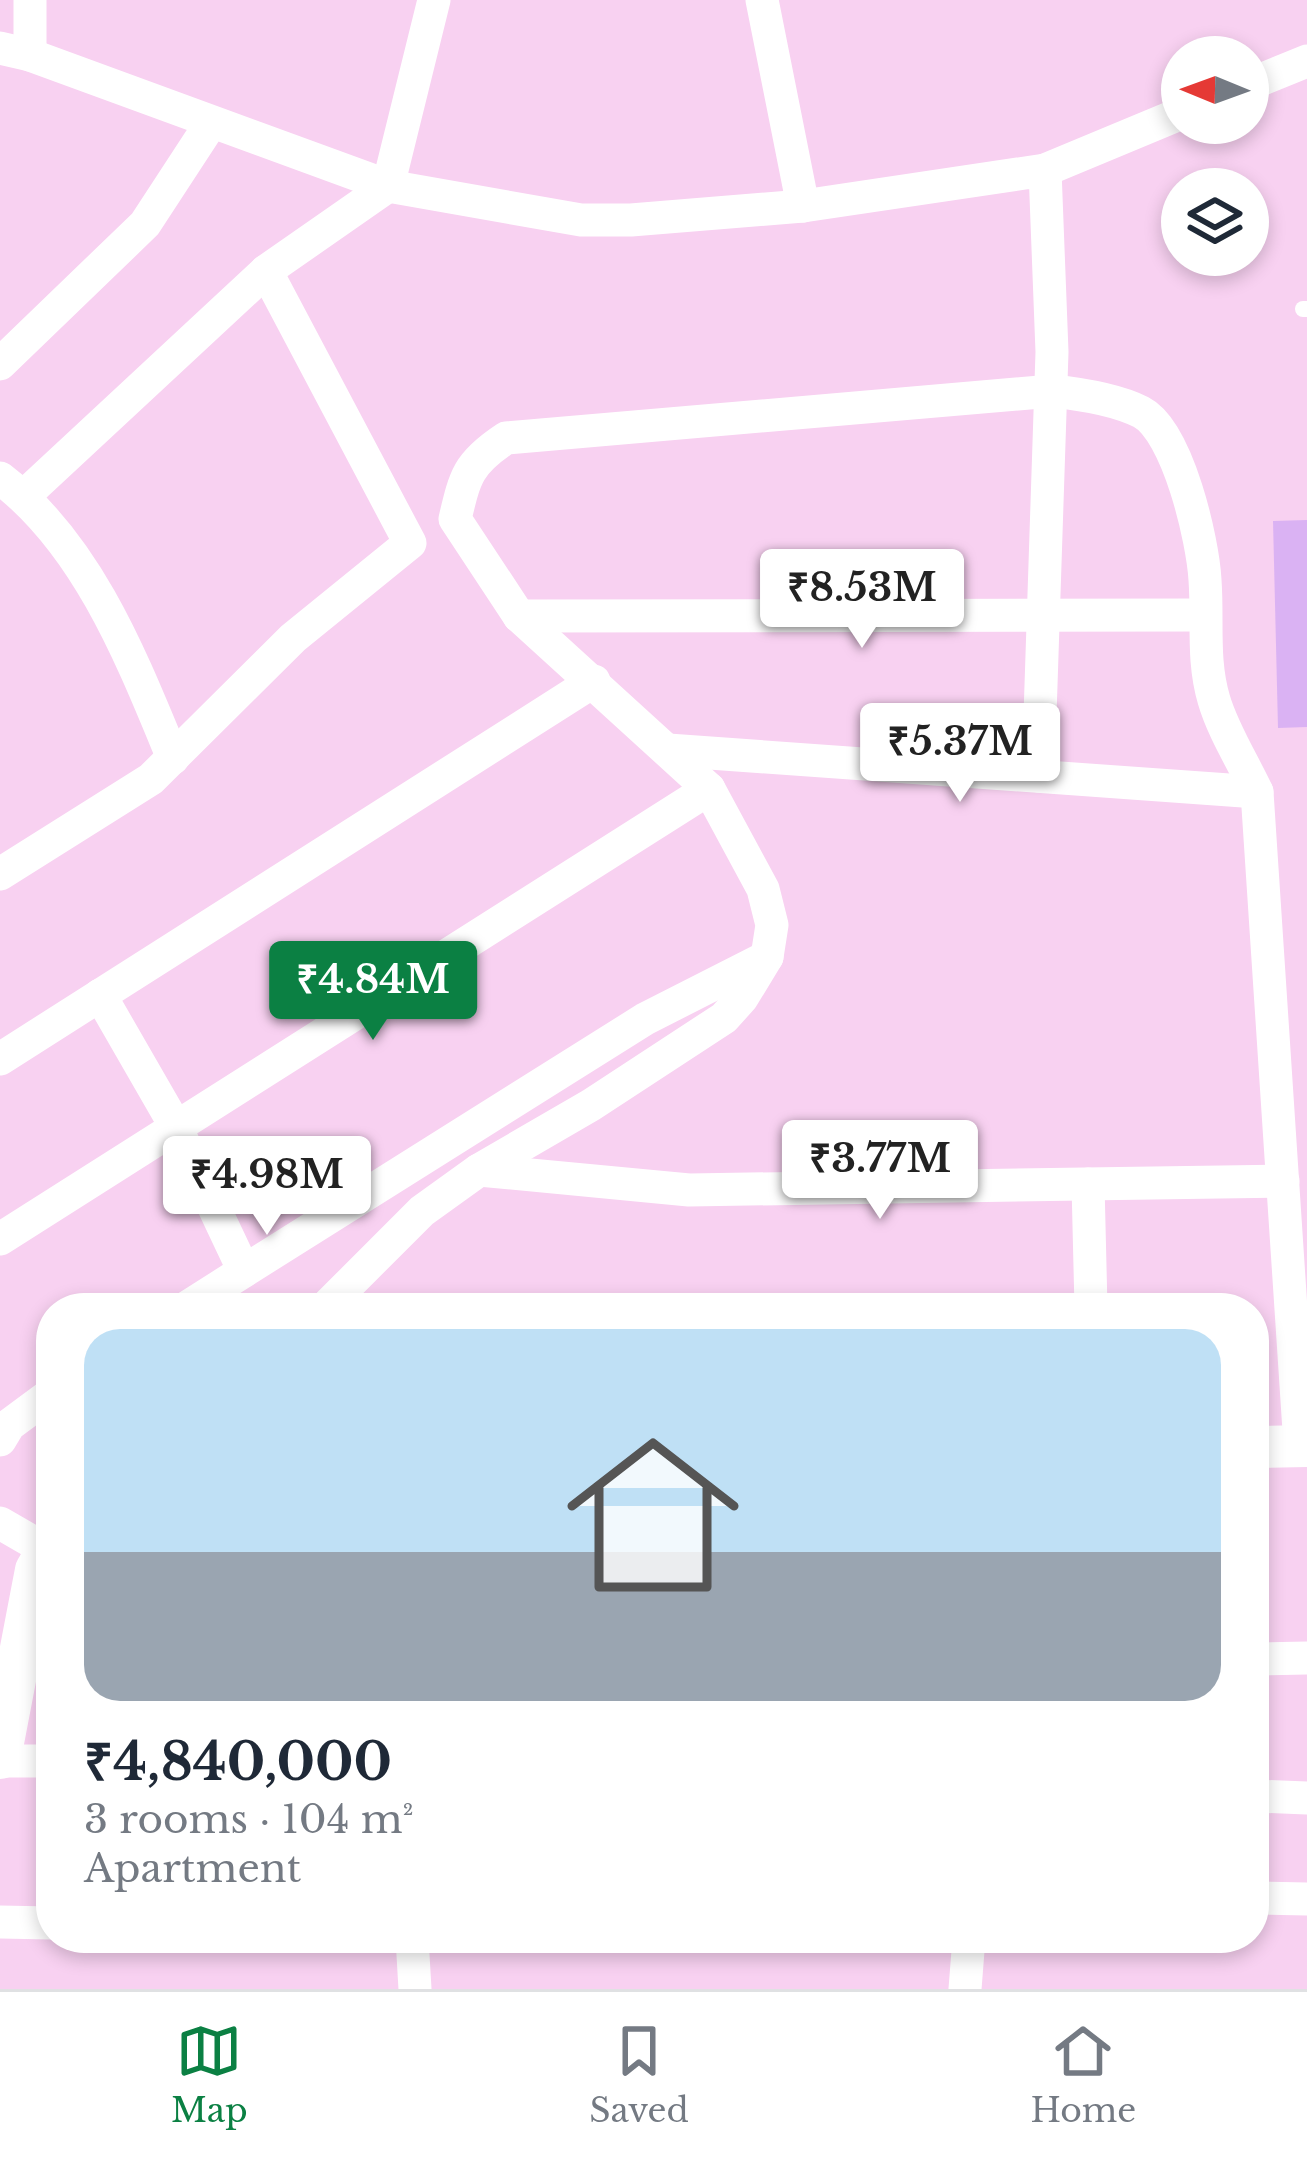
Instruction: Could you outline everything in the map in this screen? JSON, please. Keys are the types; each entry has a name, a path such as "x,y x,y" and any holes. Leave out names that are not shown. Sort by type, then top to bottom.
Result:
{"street":[{"path":"30,0 15,52 388,186 580,220 803,206 1045,170 1161,121"},
{"path":"173,758 110,618 76,561 12,487 266,271 388,186 434,0"},
{"path":"762,0 803,206"},
{"path":"1269,76 1307,61"},
{"path":"0,364 145,224 211,123"},
{"path":"1038,776 1052,391 1045,170"},
{"path":"266,271 410,543"},
{"path":"340,1293 422,1211 479,1170 592,1105 724,1018 767,957 772,925 764,889 709,789 519,616 455,519 466,471 506,438 1052,391 1083,394 1144,413 1171,448 1196,526 1205,578 1205,649 1214,701 1257,792 1303,1446 1269,1447"},
{"path":"0,874 151,779 292,638 410,543 455,519"},
{"path":"519,616 1205,615"},
{"path":"0,1059 594,681"},
{"path":"668,750 1257,792"},
{"path":"0,1239 709,789"},
{"path":"210,1293 645,1019 767,957"},
{"path":"100,995 176,1127 244,1271"},
{"path":"479,1170 689,1190 1283,1181"},
{"path":"1088,1184 1090,1293"},
{"path":"0,1440 9,1425 36,1405"},
{"path":"0,1523 36,1540"},
{"path":"36,1581 0,1759 36,1760"},
{"path":"1269,1659 1307,1658"},
{"path":"1269,1797 1307,1798"},
{"path":"1269,1898 1307,1899"},
{"path":"0,1922 36,1923"},
{"path":"413,1953 415,1989"},
{"path":"965,1989 968,1953"}],"building":[{"path":"1307,520 1307,727 1278,728 1273,521"}]}
